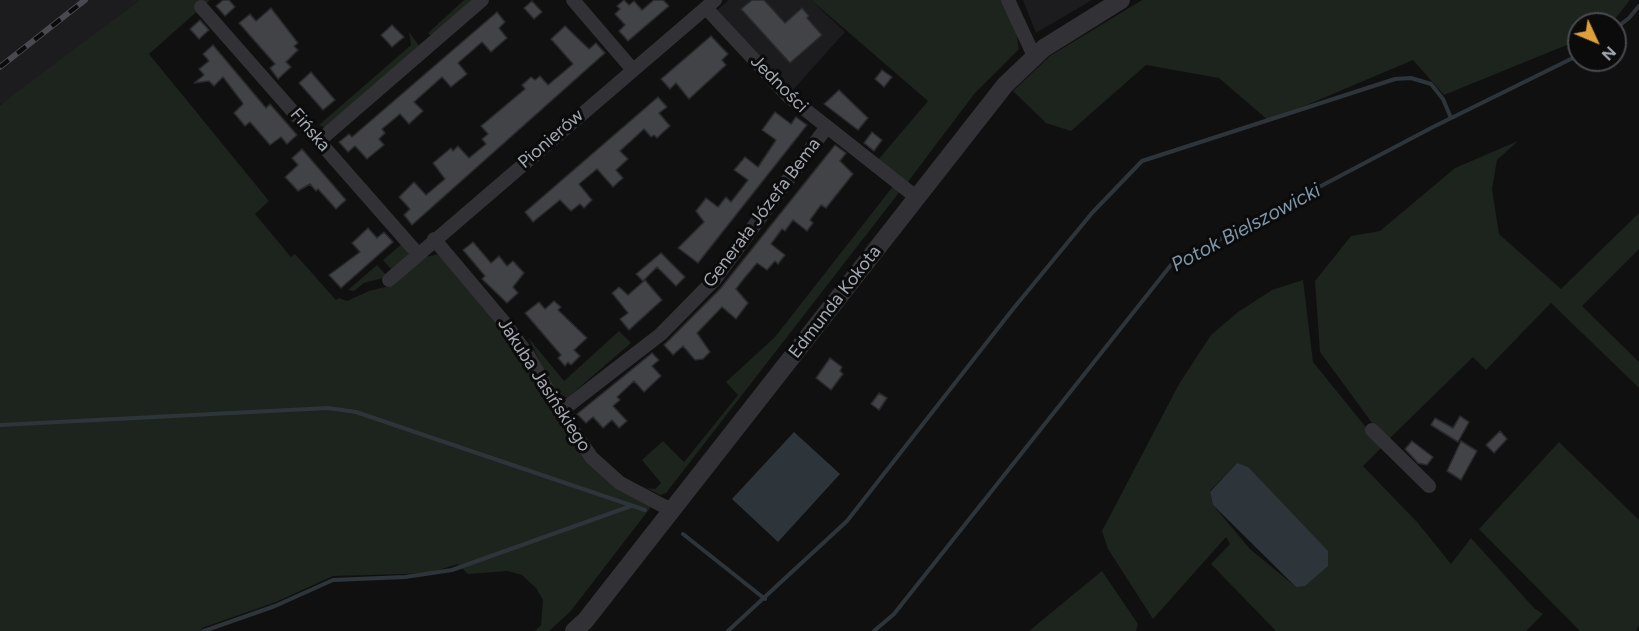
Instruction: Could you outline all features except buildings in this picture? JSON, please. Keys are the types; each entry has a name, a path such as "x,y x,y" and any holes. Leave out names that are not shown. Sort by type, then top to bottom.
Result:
{"street":[{"path":"319,141 482,0"},
{"path":"573,0 633,70"},
{"path":"1008,0 1034,56"},
{"name":"Edmunda Kokota","path":"574,631 585,621 1005,84 1034,56 1121,0"},
{"name":"Pionierów","path":"389,280 710,4"},
{"name":"Jedności","path":"710,4 788,96 916,197"},
{"name":"Fińska","path":"201,7 418,254"},
{"name":"Generała Józefa Bema","path":"560,412 660,334 715,279 826,128"},
{"name":"Jakuba Jasińskiego","path":"434,240 503,321 528,355 560,412 592,458 620,483 671,510"},
{"path":"1372,430 1429,486"}],"shaded area":[{"path":"0,0 140,0 12,98 0,104"},
{"path":"140,0 210,0 149,54 269,201 255,214 291,257 295,254 336,300 339,298 347,301 369,291 389,286 425,257 440,254 524,355 621,491 651,507 570,612 549,631 535,631 541,625 543,600 536,588 522,575 508,571 468,574 458,564 432,572 333,576 276,602 202,628 202,631 0,631 0,105"},
{"path":"464,0 474,0 431,36 428,33"},
{"path":"729,0 811,0 845,32 791,92 717,10"},
{"path":"811,0 1002,0 1016,32 1019,49 975,93 907,183 877,161 928,101"},
{"path":"1023,0 1092,0 1036,33"},
{"path":"1142,0 1630,0 1620,12 1567,12 1567,45 1444,95 1413,60 1269,121 1219,78 1146,65 1071,131 1046,123 1013,91 1050,56"},
{"path":"409,32 420,47 326,128 319,125 411,45"},
{"path":"1518,141 1497,160 1492,189 1499,234 1561,289 1639,213 1639,249 1582,306 1639,362 1639,388 1551,303 1486,370 1473,357 1386,442 1320,352 1315,281 1351,236 1380,231 1455,168"},
{"path":"894,185 901,190 666,493 660,495 647,488 655,489 661,483 642,460 663,441 684,462 738,395 726,382 775,337"},
{"path":"403,243 409,255 392,270 383,260"},
{"path":"377,265 386,275 383,278 364,283 354,291 348,290"},
{"path":"1303,280 1313,362 1382,447 1363,466 1417,522 1451,564 1471,538 1534,608 1543,614 1526,631 1276,631 1211,564 1230,544 1226,537 1153,619 1108,549 1102,531 1179,384 1211,335 1238,312 1272,290","holes":["1237,463 1296,587 1250,549 1213,505 1210,491"]},
{"path":"619,331 631,343 567,398 554,391 528,337 564,381"},
{"path":"794,432 840,474 778,542 732,499"},
{"path":"1559,442 1639,520 1639,626 1636,631 1580,631 1479,529"},
{"path":"1237,463 1248,467 1328,551 1328,566 1305,586 1296,587 1213,505 1210,492"},
{"path":"1102,571 1138,624 1136,631 1029,631"}],"waterway":[{"name":"Potok Bielszowicki","path":"1627,20 1639,6"},
{"name":"Potok Bielszowicki","path":"874,631 894,614 1171,265 1433,127 1567,61"},
{"path":"728,631 847,521 1013,309 1092,213 1142,161 1395,79 1411,78 1431,84 1443,99 1451,118"},
{"path":"0,425 328,408 356,412 645,510"},
{"path":"204,631 275,606 333,580 405,577 452,570 631,506"},
{"path":"683,534 765,599"}],"railway":[{"path":"0,67 85,0"}]}
